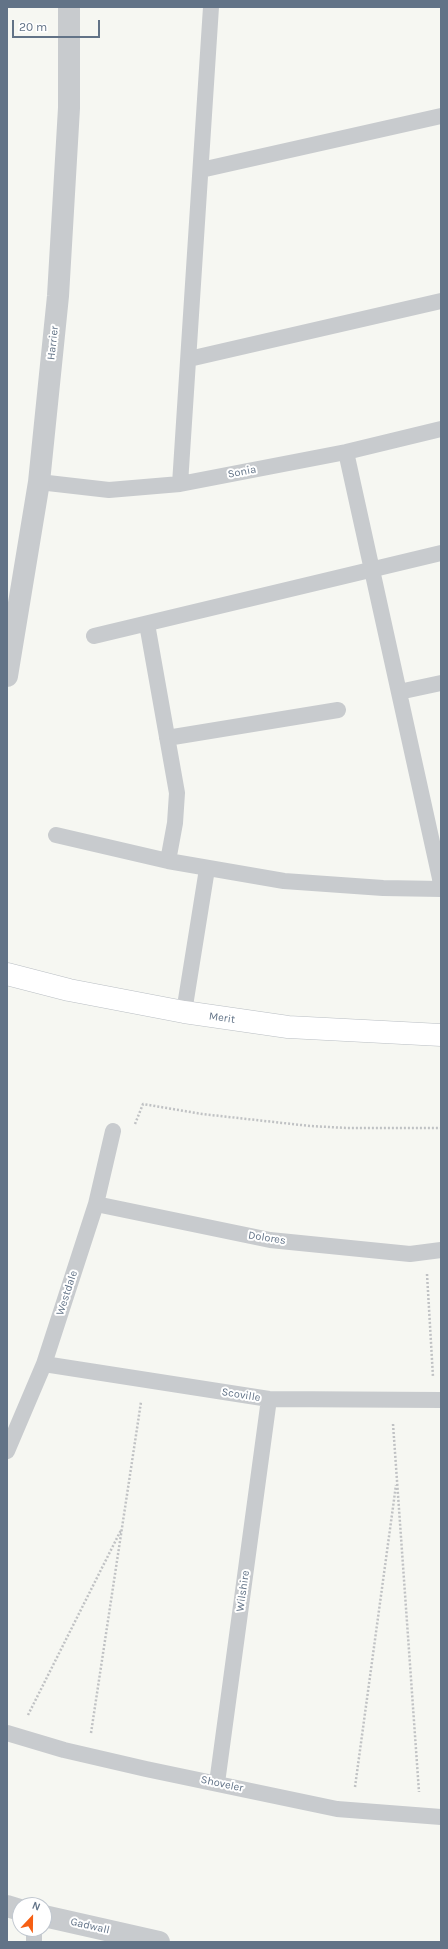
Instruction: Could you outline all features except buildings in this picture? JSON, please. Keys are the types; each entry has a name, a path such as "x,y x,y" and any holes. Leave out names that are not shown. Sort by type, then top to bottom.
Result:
{"street":[{"name":"Harrier","path":"7,676 39,482 58,296 69,108 69,7"},
{"name":"Merit","path":"7,974 69,990 184,1012 288,1027 441,1035"},
{"name":"Gadwall","path":"52,1918 159,1942"}],"lane":[{"path":"180,484 211,7"},
{"path":"201,170 441,116"},
{"path":"189,359 441,301"},
{"name":"Sonia","path":"39,482 109,490 180,484 346,452 441,429"},
{"path":"346,452 441,883"},
{"path":"94,636 441,553"},
{"path":"147,624 177,793 177,808 168,861"},
{"path":"399,692 441,683"},
{"path":"167,738 338,710"},
{"path":"56,835 207,869 284,881 383,888 441,889"},
{"path":"184,1012 207,869"},
{"name":"Westdale","path":"7,1451 44,1364 96,1204 113,1131"},
{"name":"Dolores","path":"96,1204 270,1240 410,1254 433,1251"},
{"name":"Scoville","path":"44,1364 269,1399 438,1400"},
{"name":"Wilshire","path":"217,1783 269,1399"},
{"name":"Shoveler","path":"12,1735 88,1755 337,1809 441,1817"}],"path":[{"path":"113,1131 133,1130 143,1104 182,1111 310,1126 347,1128 441,1128"},
{"path":"433,1251 438,1400"},
{"path":"88,1755 144,1380"},
{"path":"391,1399 421,1816"},
{"path":"352,1810 397,1480"},
{"path":"12,1735 122,1528"}]}
